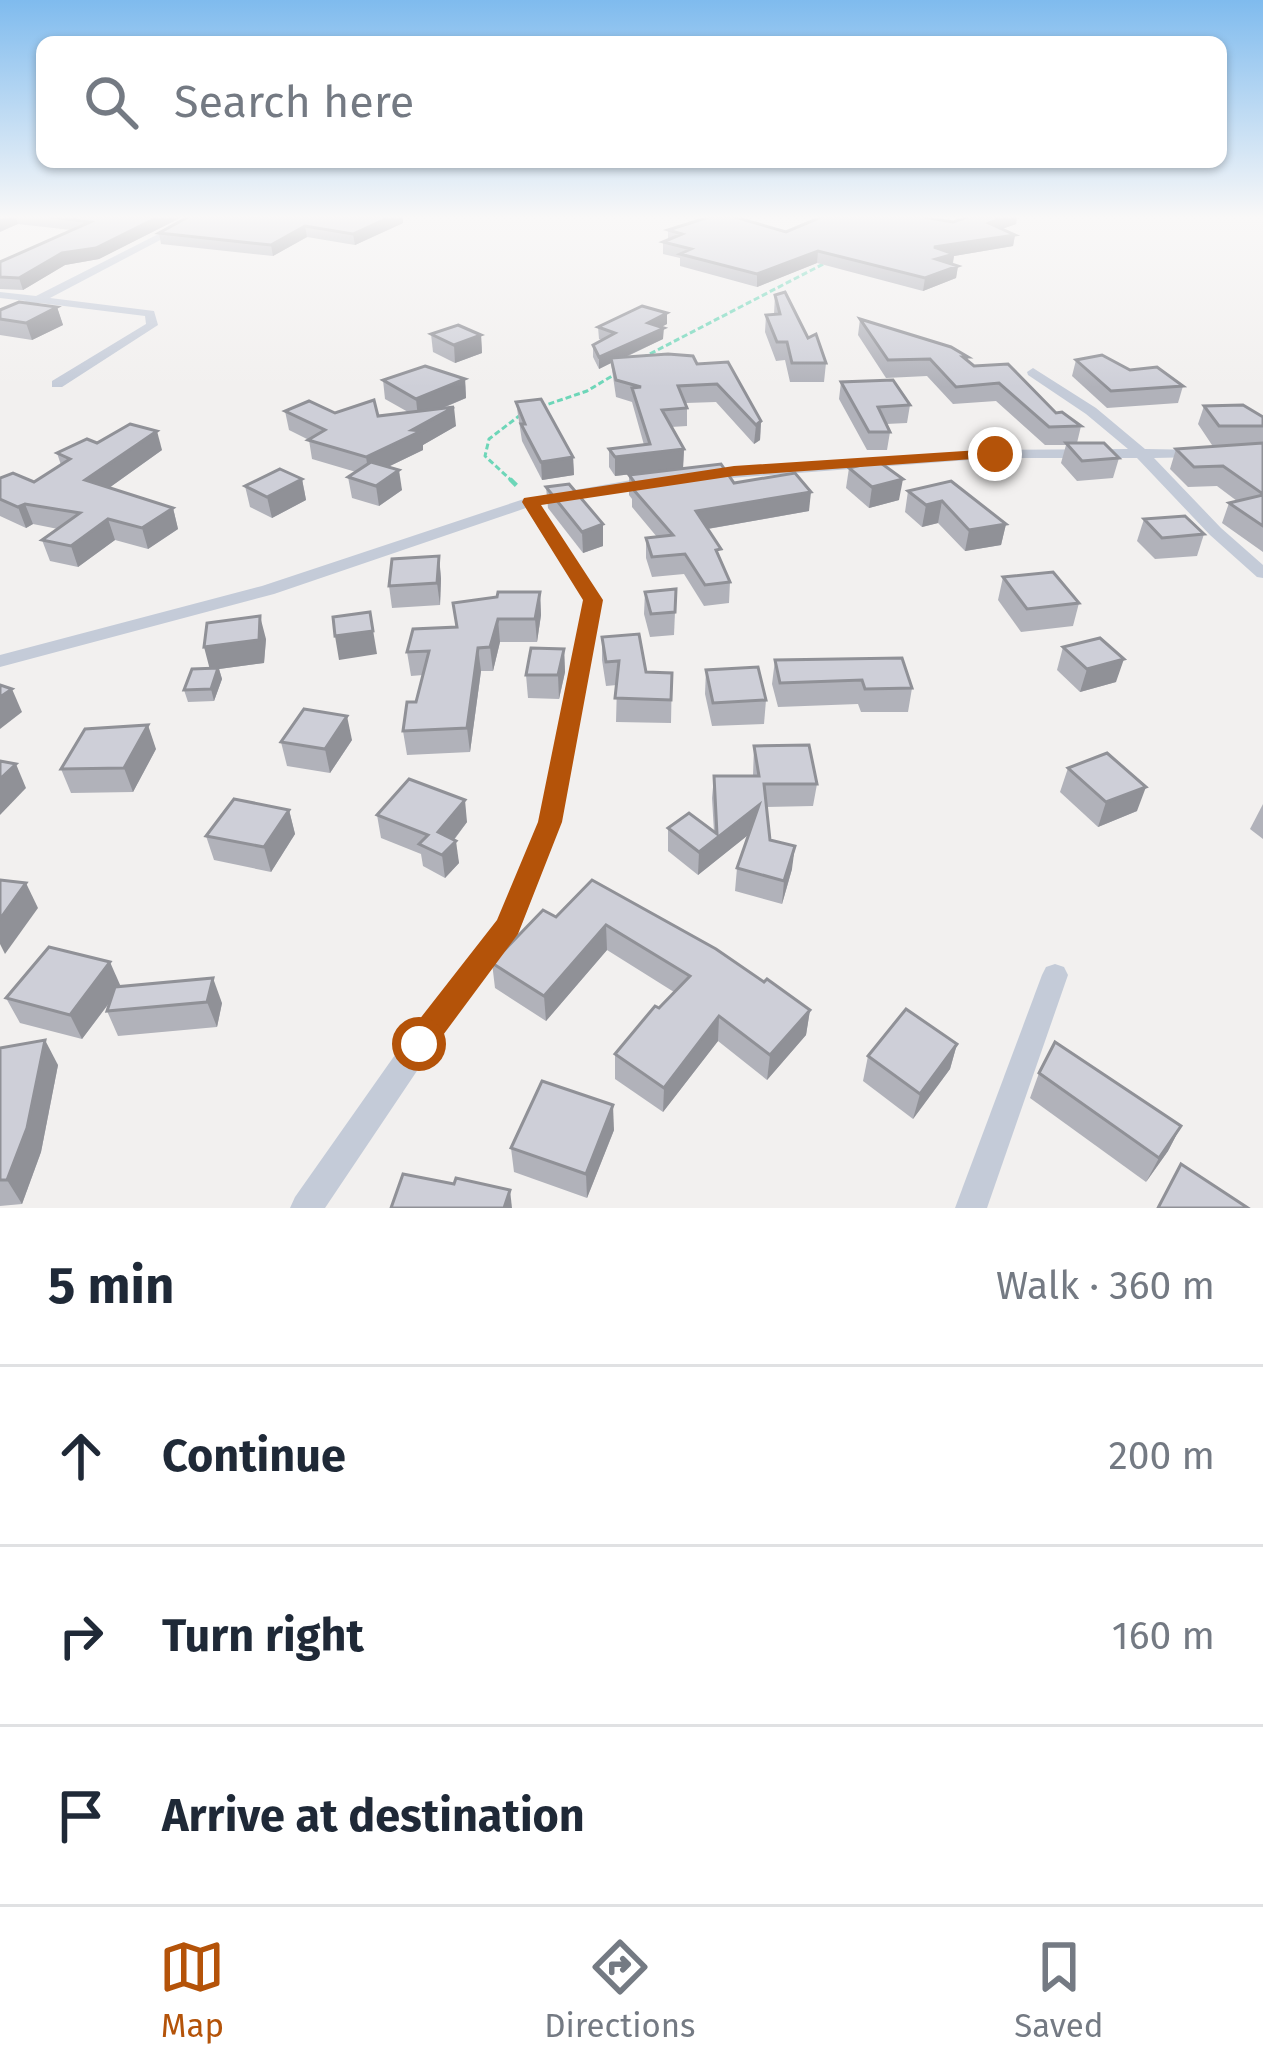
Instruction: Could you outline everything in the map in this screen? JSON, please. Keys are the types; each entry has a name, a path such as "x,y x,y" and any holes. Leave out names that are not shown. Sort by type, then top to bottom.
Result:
{"street":[{"path":"0,319 91,273"},
{"path":"0,295 150,313 152,325 57,384"},
{"path":"1033,372 1142,453 1229,548 1263,573"},
{"path":"693,476 995,454 1222,453"},
{"path":"0,661 268,590 530,502 673,478"},
{"path":"305,1208 508,926 550,822 593,600 530,502"},
{"path":"971,1208 1055,975"}],"path":[{"path":"530,502 485,456 488,439 522,413 587,391 700,323 754,303 808,273"}],"building":[{"path":"0,273 27,273 19,278"},
{"path":"785,292 808,338 816,334 826,363 792,363 787,342 777,342 766,315 780,314 775,295"},
{"path":"19,302 57,307 26,323 0,319 0,310"},
{"path":"642,306 667,313 648,323 664,328 599,357 593,345 615,333 598,327"},
{"path":"860,319 951,347 974,366 1008,364 1056,413 1062,412 1081,426 1049,427 999,383 956,387 930,359 888,360"},
{"path":"458,325 481,335 454,345 431,334"},
{"path":"1102,355 1130,370 1157,367 1183,386 1111,391 1076,360"},
{"path":"693,356 697,364 728,362 761,421 756,425 717,384 678,386 687,408 662,410 684,449 615,457 609,449 650,444 632,388 641,387 616,380 611,358"},
{"path":"425,366 465,379 416,399 383,380"},
{"path":"893,380 910,405 878,407 890,432 869,432 841,382"},
{"path":"541,399 573,457 541,462 521,424 525,424 516,402"},
{"path":"374,400 378,416 454,407 412,430 421,431 366,457 308,440 325,430 285,411 309,401 335,413"},
{"path":"1243,405 1263,417 1263,426 1219,426 1204,406"},
{"path":"130,424 157,431 85,480 173,508 142,528 108,519 71,546 42,540 80,513 25,504 18,507 0,499 0,478 13,473 34,482 70,459 57,453 87,439 97,443"},
{"path":"1066,443 1104,443 1119,458 1082,461"},
{"path":"1263,443 1263,494 1223,466 1194,467 1176,449"},
{"path":"878,461 903,479 872,487 849,468"},
{"path":"371,462 399,470 376,486 348,477"},
{"path":"721,464 734,483 795,473 811,492 696,511 721,549 716,550 730,582 705,585 685,554 652,557 646,538 673,535 632,488 638,487 629,475"},
{"path":"280,469 302,479 267,497 245,486"},
{"path":"951,481 1006,524 969,530 942,501 926,505 908,491"},
{"path":"569,484 603,524 582,532 546,487"},
{"path":"1263,495 1263,526 1229,503"},
{"path":"1185,516 1204,534 1162,538 1144,519"},
{"path":"439,556 437,583 389,586 392,559"},
{"path":"1053,572 1079,603 1027,609 1003,577"},
{"path":"676,589 675,612 651,614 645,592"},
{"path":"498,592 540,592 535,619 498,619 490,647 478,648 467,728 403,731 407,702 416,702 429,651 407,652 413,629 457,627 453,603 497,597"},
{"path":"370,612 373,631 335,636 333,617"},
{"path":"260,616 259,640 204,647 207,623"},
{"path":"639,634 646,672 672,673 671,700 615,698 619,661 606,662 602,637"},
{"path":"1100,638 1124,659 1087,669 1063,647"},
{"path":"531,648 564,649 558,675 526,675"},
{"path":"902,658 912,688 865,689 862,680 780,683 775,660"},
{"path":"758,667 766,700 713,703 706,670"},
{"path":"218,668 211,689 184,690 192,669"},
{"path":"304,709 347,716 325,749 281,742"},
{"path":"148,725 124,768 61,769 85,729"},
{"path":"809,745 817,784 764,784 770,840 795,846 784,881 737,868 759,805 699,852 668,828 689,813 717,834 714,776 759,776 754,746"},
{"path":"1107,753 1146,787 1106,802 1068,768"},
{"path":"0,761 16,764 0,779"},
{"path":"409,779 465,800 438,832 456,841 442,855 419,844 428,835 377,815"},
{"path":"234,799 289,810 264,847 206,836"},
{"path":"0,880 26,883 0,919"},
{"path":"592,880 716,949 764,982 767,979 810,1010 770,1055 719,1016 664,1088 615,1054 655,1006 659,1008 690,976 606,925 544,996 492,963 543,910 556,917"},
{"path":"49,947 110,962 70,1015 6,998"},
{"path":"213,978 207,1002 107,1011 115,987"},
{"path":"906,1009 957,1044 920,1094 868,1056"},
{"path":"45,1040 27,1128 7,1180 0,1180 0,1048"},
{"path":"1055,1042 1181,1126 1159,1158 1039,1073"},
{"path":"542,1081 613,1105 586,1174 511,1148"},
{"path":"1181,1164 1248,1208 1158,1208"},
{"path":"403,1174 454,1184 456,1178 510,1190 504,1208 391,1208"}],"route":[{"path":"419,1044 508,926 550,822 593,600 530,502 734,471 995,454"}]}
